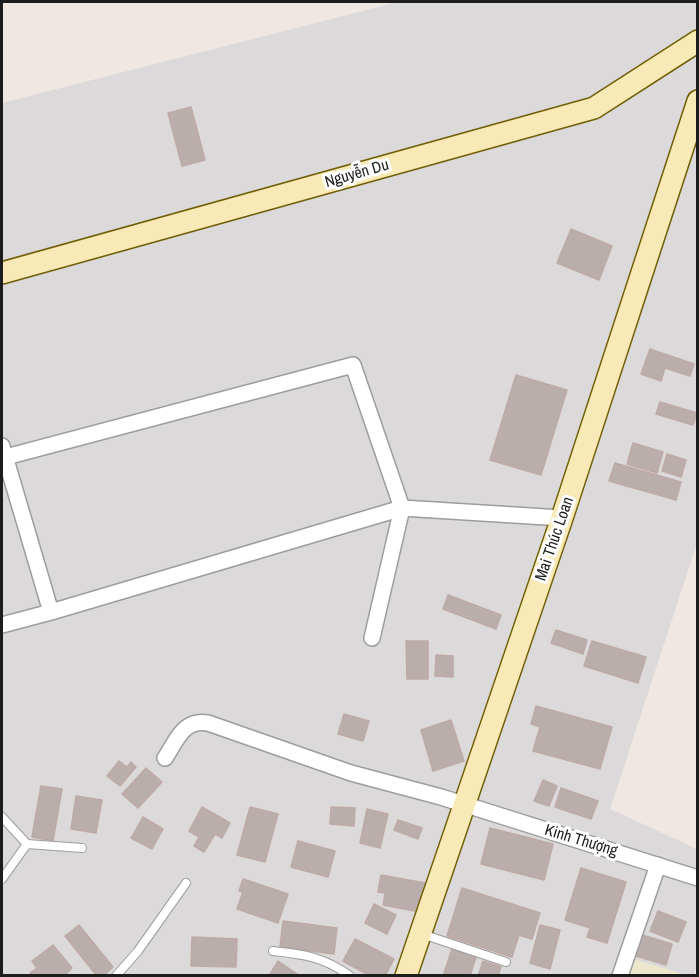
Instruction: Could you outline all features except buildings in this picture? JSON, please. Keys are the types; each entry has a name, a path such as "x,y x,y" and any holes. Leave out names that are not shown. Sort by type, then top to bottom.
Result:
{"main road":[{"name":"Nguyễn Du","path":"2,273 594,108 698,41"},
{"name":"Mai Thúc Loan","path":"406,975 562,518 698,101"}],"street":[{"path":"51,612 2,454 353,365 402,508 372,638"},
{"path":"2,625 402,508 562,518"},
{"name":"Kinh Thượng","path":"165,758 190,724 197,721 208,723 351,773 464,805 698,878"},
{"path":"620,975 658,865"}],"lane":[{"path":"2,817 27,844 82,848"},
{"path":"2,879 27,844"},
{"path":"116,975 138,951 186,883"},
{"path":"421,934 506,962"},
{"path":"273,951 309,955 326,961 350,975"}],"shaded area":[{"path":"398,2 697,2 697,543 610,809 697,849 698,960 694,975 2,976 2,103"},
{"path":"630,958 687,975 625,976"}]}
